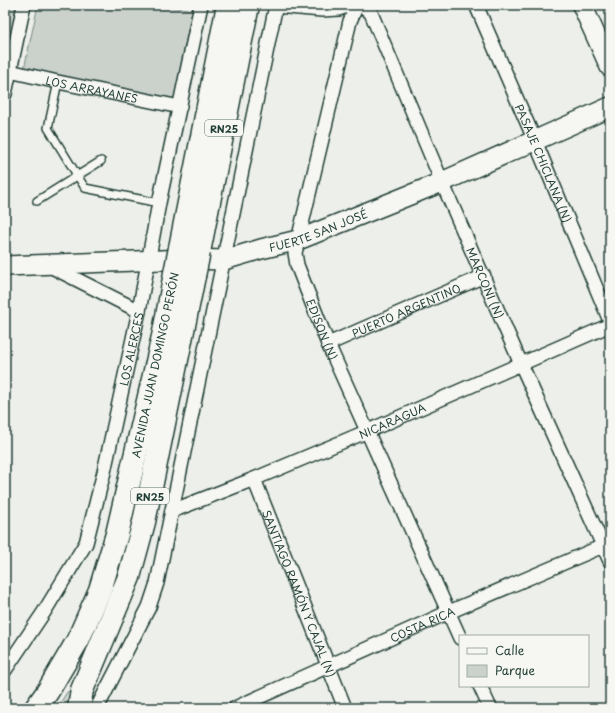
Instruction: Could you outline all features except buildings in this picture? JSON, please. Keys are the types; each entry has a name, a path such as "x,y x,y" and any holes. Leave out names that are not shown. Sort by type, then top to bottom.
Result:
{"highway":[{"name":"AVENIDA JUAN DOMINGO PERÓN","path":"190,250 228,5"},
{"name":"AVENIDA JUAN DOMINGO PERÓN","path":"79,708 82,690 129,576 144,522 185,274 248,5"},
{"name":"AVENIDA JUAN DOMINGO PERÓN","path":"36,708 48,691 78,640 100,590 117,534 162,340 185,274"}],"street":[{"path":"5,94 8,70 24,5"},
{"name":"LOS ALERCES","path":"6,667 44,612 86,543 104,472 140,311 159,203 201,5"},
{"path":"97,708 149,607 158,583 276,6 322,10 339,9 350,5"},
{"name":"EDISON (N)","path":"357,5 350,21 295,253 297,265 328,344 459,636"},
{"name":"MARCONI (N)","path":"362,5 371,13 521,364 607,544 610,562"},
{"name":"PASAJE CHICLANA (N)","path":"476,5 535,141 610,321"},
{"path":"582,5 610,67"},
{"name":"LOS ARRAYANES","path":"8,70 58,82 180,107"},
{"name":"FUERTE SAN JOSÉ","path":"5,266 149,260 224,260 298,240 442,182 610,107"},
{"path":"46,264 140,311"},
{"name":"PUERTO ARGENTINO","path":"328,344 484,276"},
{"name":"NICARAGUA","path":"172,511 254,479 368,431 610,325"},
{"name":"SANTIAGO RAMÓN Y CAJAL (N)","path":"254,479 344,708"},
{"name":"COSTA RICA","path":"235,708 449,612 607,544"},
{"path":"480,687 490,708"}],"lane":[{"path":"58,82 48,128 85,188 159,203"},
{"path":"37,201 100,162"}],"green space":[{"path":"5,5 21,5 5,64"},
{"path":"38,5 164,5 192,10 174,101 24,69"},
{"path":"75,690 70,708 57,708 67,692"}]}
